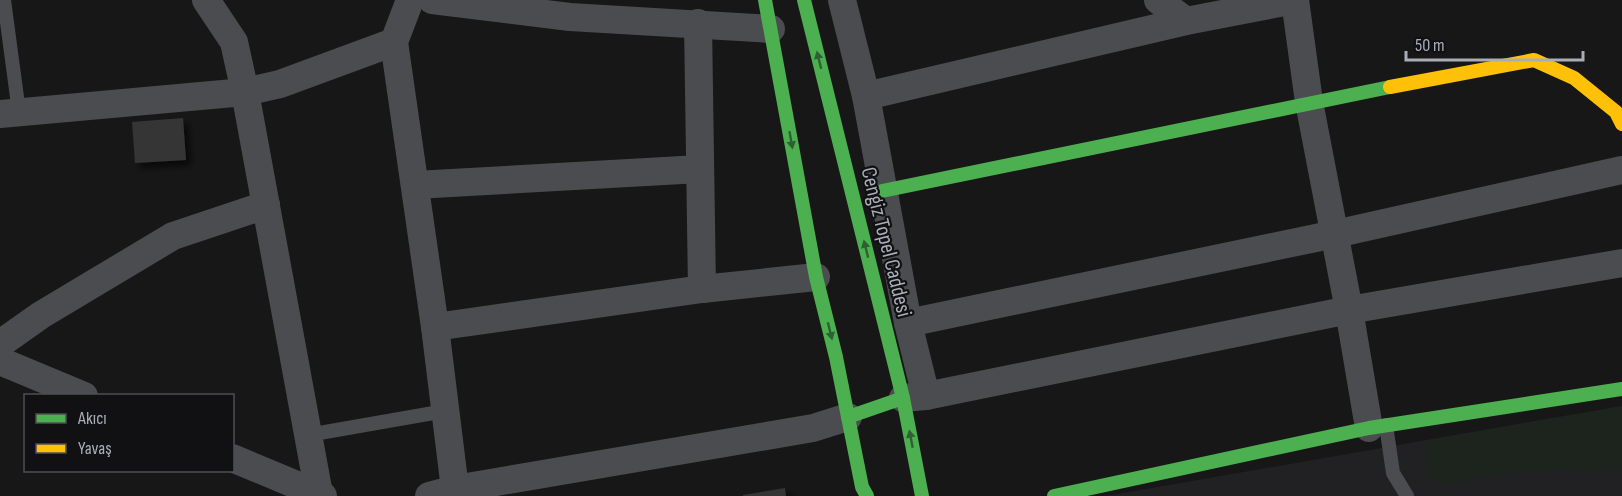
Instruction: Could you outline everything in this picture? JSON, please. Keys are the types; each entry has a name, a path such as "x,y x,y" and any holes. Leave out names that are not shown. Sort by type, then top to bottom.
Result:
{"street":[{"path":"206,0 234,42 321,495"},
{"path":"410,0 394,42 445,411 440,494 527,487 813,428 914,397 1349,310 1622,263"},
{"path":"432,0 571,9 771,29"},
{"path":"765,0 816,277 836,357 862,487 867,496"},
{"name":"Cengiz Topel Caddesi","path":"804,0 914,397 922,496"},
{"path":"842,0 866,96 908,323 914,397"},
{"path":"1158,0 1186,21"},
{"path":"866,96 1186,21 1295,0 1309,102 1349,310 1378,426"},
{"path":"698,23 702,289"},
{"path":"10,113 245,92 280,84 394,42"},
{"path":"882,191 1309,102 1534,60 1574,78 1616,112 1622,124"},
{"path":"415,185 700,168"},
{"path":"908,323 1335,234 1622,170"},
{"path":"0,344 41,315 173,236 266,205"},
{"path":"435,327 702,289 816,277"},
{"path":"0,361 79,394"},
{"path":"1054,496 1378,426 1622,389"},
{"path":"234,459 321,495"}],"lane":[{"path":"4,0 10,113"},
{"path":"308,435 445,411"},
{"path":"1378,426 1393,473 1407,496"}],"shaded area":[{"path":"1622,406 1622,496 1106,496 1427,440"},
{"path":"1622,406 1622,469 1513,473 1445,485 1432,479 1424,462 1427,440"}],"building":[{"path":"183,118 186,160 135,163 132,122"},
{"path":"785,488 786,496 743,496 743,495"}],"traffic: fast":[{"path":"765,0 816,277 836,357 862,487 867,496"},
{"path":"804,0 903,398 922,496"},
{"path":"882,191 1390,87"},
{"path":"1054,496 1369,428 1622,389"},
{"path":"848,417 903,398"}],"traffic: slow":[{"path":"1390,87 1534,60 1574,78 1616,112 1622,124"}]}
